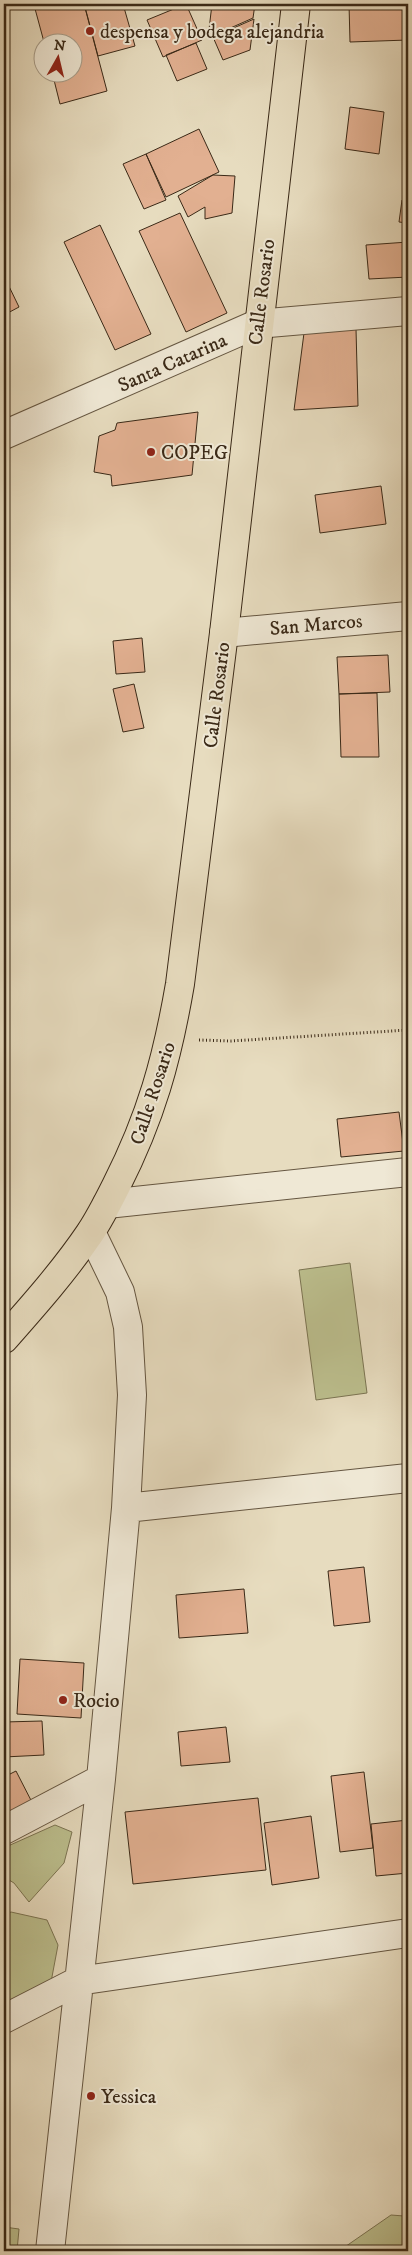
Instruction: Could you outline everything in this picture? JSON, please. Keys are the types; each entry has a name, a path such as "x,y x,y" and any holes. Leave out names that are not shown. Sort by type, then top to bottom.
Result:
{"main road":[{"name":"Calle Rosario","path":"4,1339 29,1311 91,1232 107,1204 137,1145 158,1087 170,1040 180,984 224,633 296,4"}],"street":[{"name":"Santa Catarina","path":"4,435 258,324 408,311"},
{"name":"San Marcos","path":"224,633 408,616"},
{"path":"107,1204 408,1172"},
{"path":"50,2251 101,1779 126,1508 132,1395 128,1327 120,1292 91,1232"},
{"path":"126,1508 408,1478"},
{"path":"4,1830 101,1779"},
{"path":"4,2019 78,1981 408,1933"}],"path":[{"path":"170,1040 230,1041 408,1030"}],"green space":[{"path":"350,1263 367,1393 316,1400 299,1270"},
{"path":"55,1825 72,1832 64,1863 29,1902 14,1883 4,1877 4,1850 8,1846"},
{"path":"11,1912 47,1920 58,1945 48,1998 4,2021 4,1915"},
{"path":"391,2215 404,2216 408,2223 408,2251 339,2251"},
{"path":"4,2227 19,2229 17,2251 4,2251"}],"building":[{"path":"84,4 107,91 60,104 54,82 82,82 82,32 41,32 34,5"},
{"path":"97,4 123,4 135,46 98,56 85,7"},
{"path":"186,4 202,40 163,57 147,20"},
{"path":"212,4 255,4 253,18 208,38"},
{"path":"349,4 408,4 408,40 350,42"},
{"path":"254,19 250,50 223,60 213,37"},
{"path":"196,43 207,69 177,81 166,55"},
{"path":"4,72 8,95 4,96"},
{"path":"350,107 384,112 379,154 345,149"},
{"path":"199,129 219,172 166,197 146,154"},
{"path":"146,154 166,200 144,209 123,164"},
{"path":"213,175 235,176 232,213 205,219 205,207 188,217 178,196"},
{"path":"402,200 408,201 408,223 399,222"},
{"path":"180,213 227,313 186,332 139,231"},
{"path":"100,225 151,334 115,350 64,242"},
{"path":"408,242 408,277 369,279 366,245"},
{"path":"4,276 19,307 4,315"},
{"path":"356,329 358,406 294,410 304,333"},
{"path":"198,412 192,475 112,486 111,475 94,472 99,436 115,430 117,423"},
{"path":"381,486 386,524 320,533 315,495"},
{"path":"142,638 145,672 116,674 113,641"},
{"path":"404,654 408,654 408,704 406,704"},
{"path":"388,655 390,692 339,694 337,657"},
{"path":"134,684 144,728 123,732 113,689"},
{"path":"377,693 379,757 341,757 339,694"},
{"path":"406,704 408,704 408,772"},
{"path":"399,1112 404,1151 341,1157 337,1119"},
{"path":"364,1567 370,1622 334,1626 328,1571"},
{"path":"244,1589 248,1633 179,1638 176,1595"},
{"path":"20,1659 84,1663 81,1718 17,1714"},
{"path":"42,1721 44,1755 4,1757 4,1722"},
{"path":"226,1727 230,1762 181,1766 178,1732"},
{"path":"16,1771 36,1810 4,1826 4,1777"},
{"path":"364,1772 373,1848 340,1852 331,1776"},
{"path":"258,1798 266,1870 133,1884 125,1812"},
{"path":"311,1816 319,1878 272,1885 264,1823"},
{"path":"408,1820 408,1873 376,1876 371,1824"}],"place":[{"name":"despensa y bodega alejandria","path":"90,31"},
{"name":"COPEG","path":"151,452"},
{"name":"Rocio","path":"63,1700"},
{"name":"Yessica","path":"91,2096"}]}
